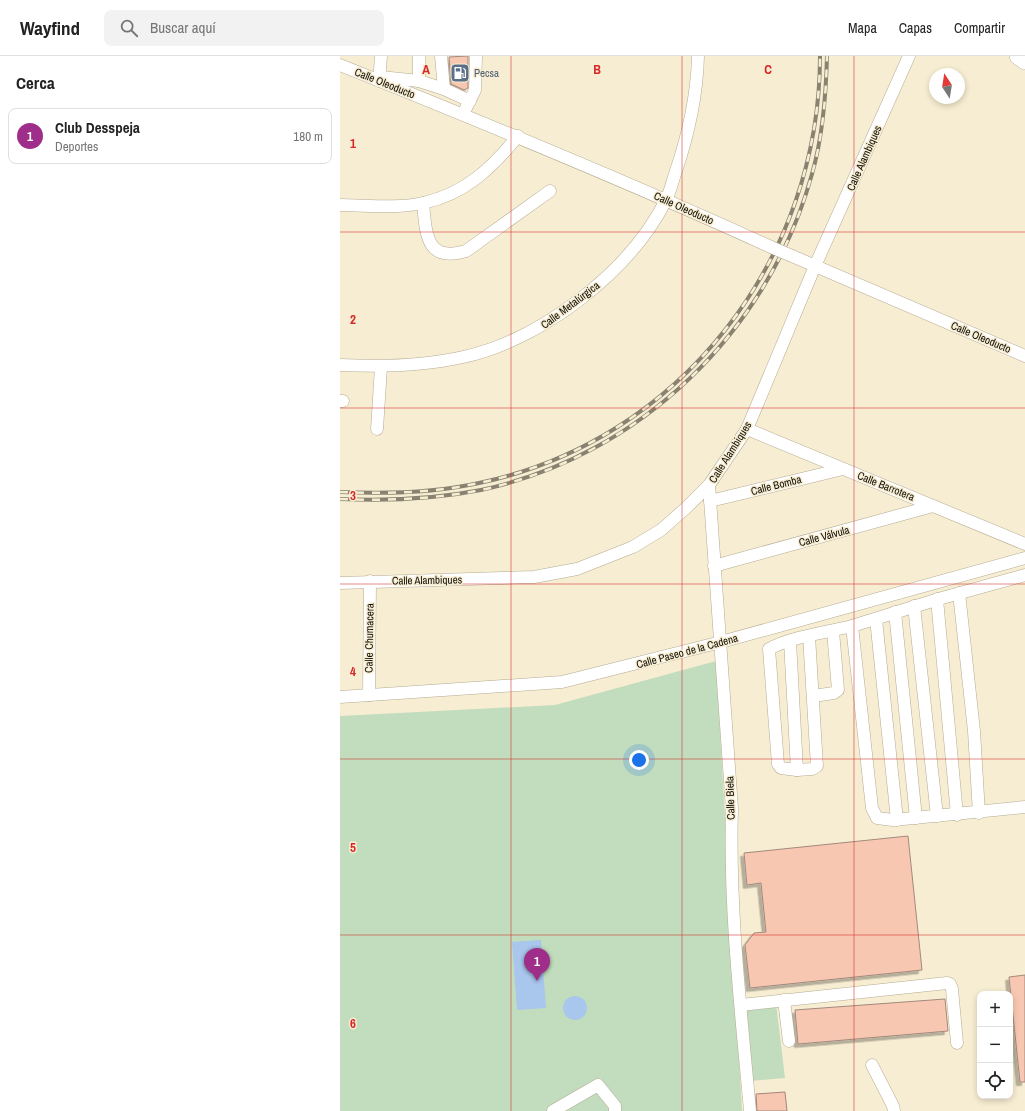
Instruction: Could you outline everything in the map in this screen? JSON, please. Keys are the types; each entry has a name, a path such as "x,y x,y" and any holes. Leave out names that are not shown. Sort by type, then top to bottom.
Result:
{"highway":[{"path":"1018,56 1025,62"}],"street":[{"path":"381,56 379,79 419,81 444,89 470,101"},
{"path":"419,56 419,81"},
{"path":"441,56 444,89"},
{"path":"462,114 475,90 476,56"},
{"name":"Calle Metalúrgica","path":"340,365 381,367 422,364 464,357 499,346 535,330 568,308 598,285 648,228 666,200 688,130 694,98 698,56"},
{"name":"Calle Alambiques","path":"340,583 534,577 577,569 633,547 661,530 688,507 709,485 747,429 815,266 910,56"},
{"name":"Calle Oleoducto","path":"340,65 379,79 518,136 770,247 1025,356"},
{"path":"340,205 376,206 423,203 454,192 478,178 497,162 518,136"},
{"path":"423,203 427,240 441,254 452,255 466,251 550,191"},
{"path":"377,428 381,367"},
{"name":"Calle Barrotera","path":"747,429 1025,544"},
{"name":"Calle Bomba","path":"710,501 843,469"},
{"name":"Calle Biela","path":"709,485 732,809 730,852 740,1005 750,1111"},
{"name":"Calle Válvula","path":"714,566 933,506"},
{"name":"Calle Paseo de la Cadena","path":"340,697 562,682 721,642 1025,558"},
{"path":"810,636 817,766 812,769 797,770 781,768 778,764 769,649 790,641 810,636 833,631 852,626 937,599 1025,575"},
{"name":"Calle Chumacera","path":"369,695 370,581"},
{"path":"959,593 974,731 979,813"},
{"path":"937,599 957,814"},
{"path":"914,606 937,816"},
{"path":"895,612 916,818"},
{"path":"876,618 897,820"},
{"path":"852,626 872,808 877,818 897,820 979,813 1025,807"},
{"path":"813,696 834,693 838,690 833,631"},
{"path":"790,641 797,770"},
{"path":"740,1005 946,983 950,984 952,989 957,1043"},
{"path":"784,1000 789,1041"},
{"path":"872,1065 893,1106 894,1111"},
{"path":"553,1111 598,1085 615,1106 615,1111"}],"green space":[{"path":"716,661 742,1111 340,1111 340,716 555,705"},
{"path":"776,1003 785,1078 751,1081 743,1008"}],"water":[{"path":"541,940 546,1008 517,1010 512,942"},
{"path":"575,996 584,999 587,1008 584,1017 575,1020 566,1017 563,1008 566,999"}],"building":[{"name":"Pecsa","path":"468,56 468,88 464,90 451,84 449,57"},
{"path":"908,836 922,970 750,988 745,945 754,933 766,932 761,883 747,885 744,853"},
{"path":"1025,975 1025,1082 1020,1082 1013,1015 1013,991 1010,991 1009,977"},
{"path":"945,999 948,1031 798,1044 795,1010"},
{"path":"785,1092 787,1111 757,1111 756,1094"}],"railway":[{"path":"340,492 392,493 445,489 479,483 551,461 617,427 675,383 725,330 765,270 795,203 814,131 820,56"},
{"path":"340,499 375,500 429,497 464,493 481,490 539,473 594,448 644,416 690,378 730,334 764,285 792,231 816,160 825,101 827,56"}],"place":[{"name":"Pecsa","path":"460,73"},
{"name":"Club Desspeja","path":"537,981"}]}
